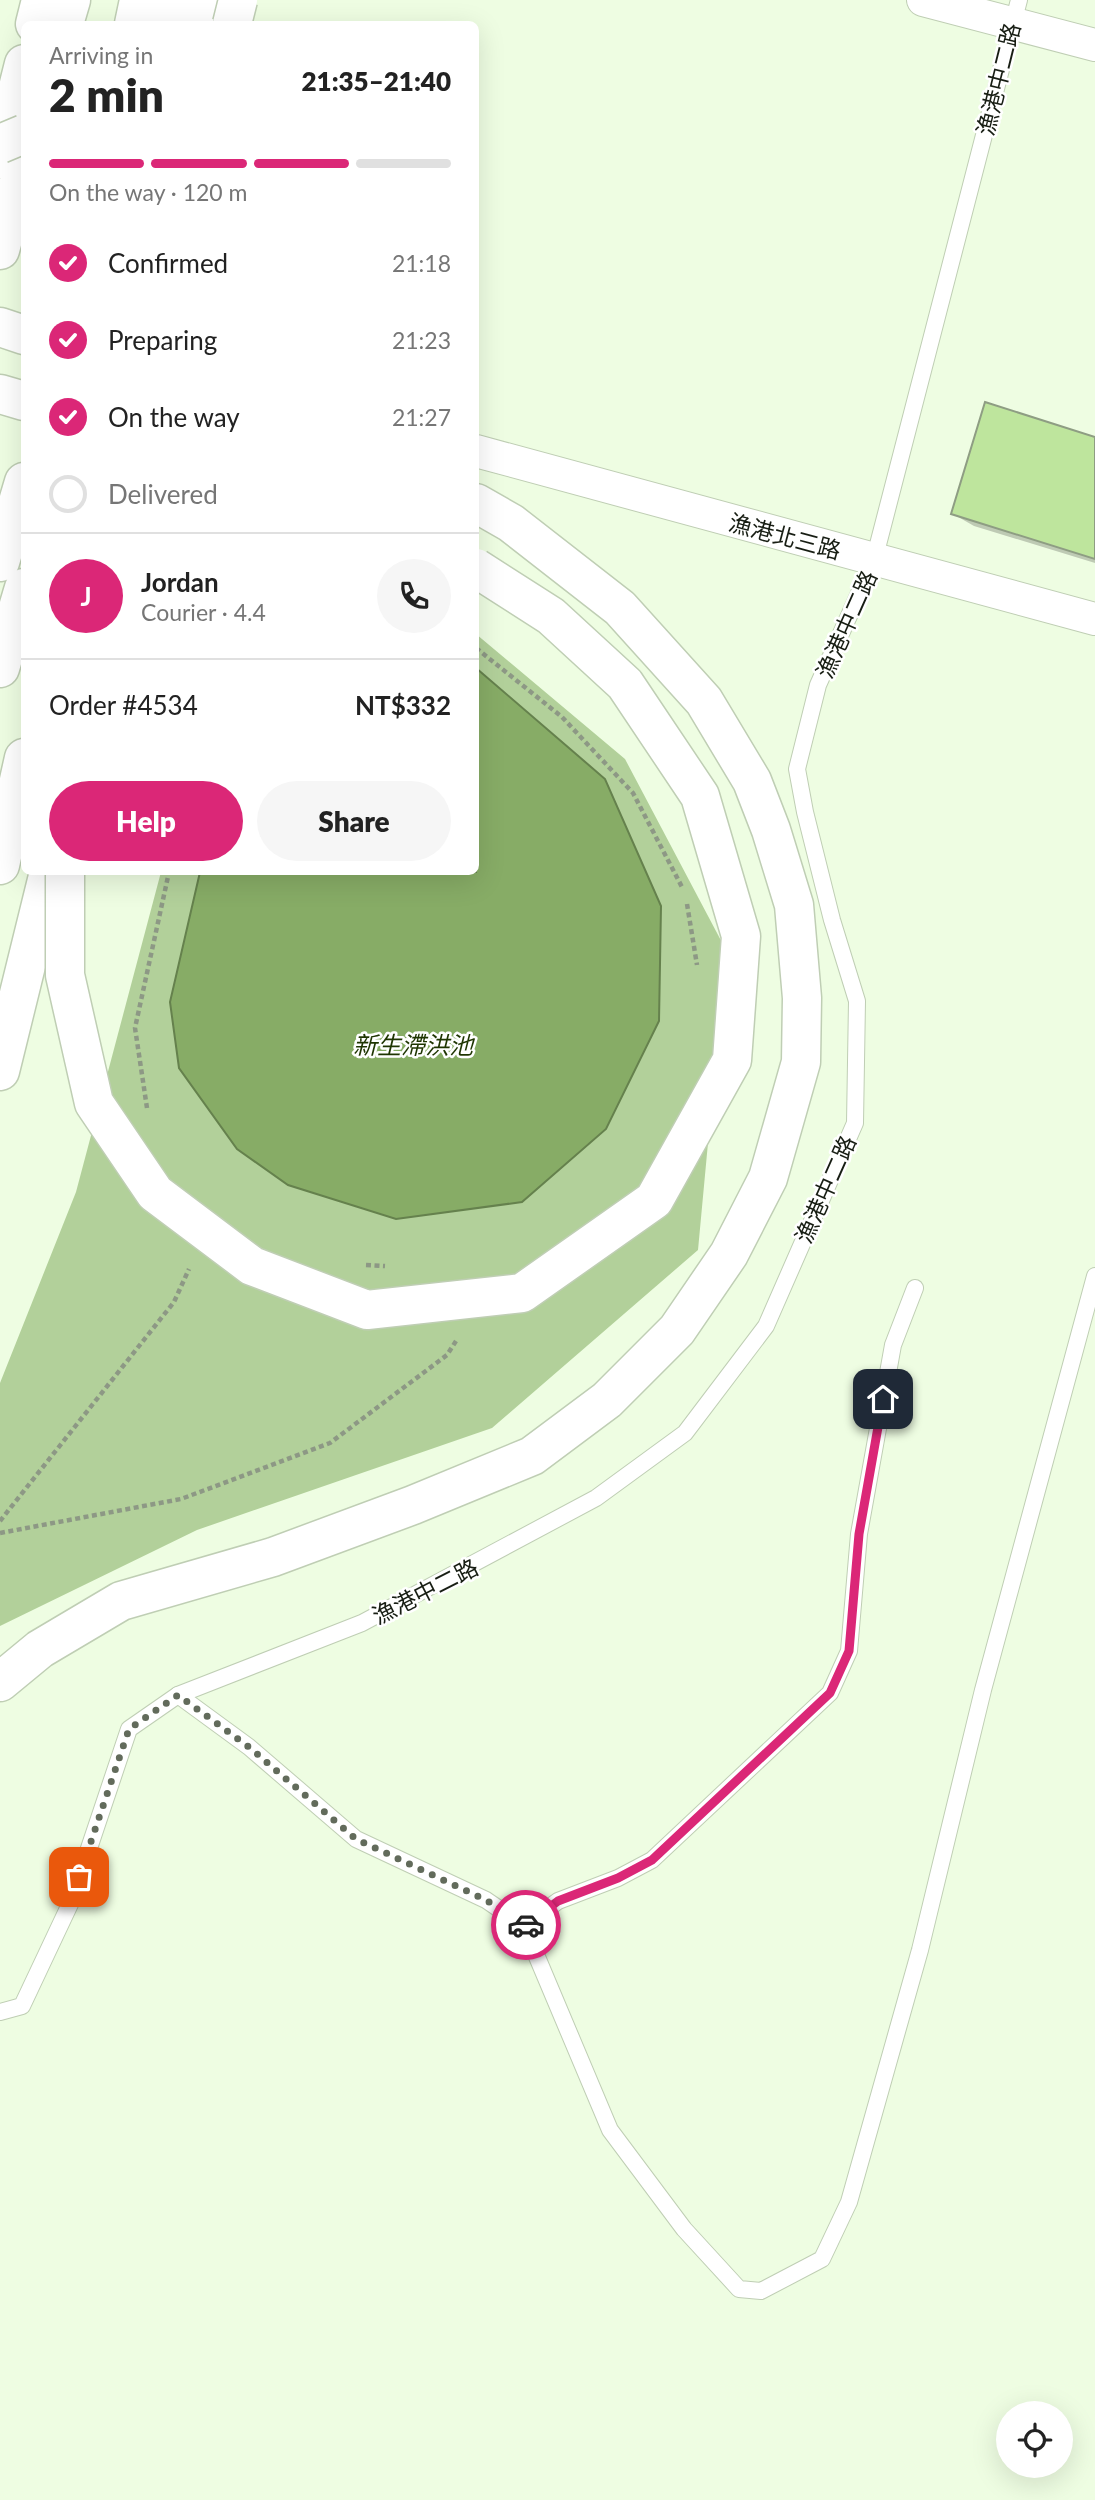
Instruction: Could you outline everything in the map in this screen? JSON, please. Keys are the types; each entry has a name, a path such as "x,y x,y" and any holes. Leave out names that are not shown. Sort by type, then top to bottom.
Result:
{"main road":[{"path":"36,21 41,0"},
{"path":"65,21 71,0"},
{"path":"85,21 89,0"},
{"path":"135,21 139,0"},
{"path":"159,21 174,0"},
{"path":"194,21 198,0"},
{"path":"233,21 239,0"},
{"path":"0,159 21,76"},
{"path":"0,144 21,135"},
{"path":"21,175 0,250 21,255"},
{"path":"0,327 21,334"},
{"path":"0,394 21,400"},
{"path":"0,413 21,419"},
{"path":"0,562 21,492"},
{"path":"0,1682 40,1649 121,1601 273,1557 413,1505 532,1456 607,1400 677,1330 729,1254 768,1178 802,1062 802,998 794,905 771,830 751,781 704,701 620,608 510,523 479,505"},
{"path":"65,875 65,975 94,1103 155,1193 252,1266 366,1310 522,1293 654,1200 732,1060 741,936 700,796 625,684 551,616 479,570"},
{"path":"0,668 21,598"},
{"path":"0,864 21,771"},
{"path":"0,1071 48,875"}],"street":[{"path":"923,0 1016,11 1095,45"},
{"name":"漁港北三路","path":"479,452 1095,619"}],"lane":[{"name":"漁港中二路","path":"0,2012 22,2006 71,1902 129,1729 178,1695 362,1623 596,1498 685,1433 766,1326 855,1122 858,1001 832,920 804,812 797,769 818,685 874,560 1016,11"},
{"path":"178,1695 249,1747 356,1839 486,1900 524,1926 610,2130 684,2229 739,2289 761,2291 822,2259 849,2202 898,2029 983,1690 1095,1276"},
{"path":"524,1926 558,1901 618,1878 652,1860 830,1693 849,1651 859,1534 893,1345 915,1288"}],"path":[{"path":"479,650 562,717 633,793 686,894 699,973"},
{"path":"147,1111 135,1028 168,875"},
{"path":"0,1521 174,1302 191,1265"},
{"path":"360,1265 398,1267"},
{"path":"0,1533 181,1499 330,1444 447,1355 461,1333"}],"shaded area":[{"path":"479,637 625,759 726,950 698,1250 492,1428 197,1530 0,1626 0,1383 76,1192 160,875 479,875"}],"water":[{"name":"新生滯洪池","path":"479,671 605,779 661,906 659,1021 606,1129 522,1202 396,1219 288,1185 237,1149 179,1068 170,1002 199,875 479,875"}],"building":[{"path":"985,402 1095,437 1095,559 951,514"}],"way so far":[{"path":"79,1877 129,1729 178,1695 249,1747 356,1839 486,1900 526,1925"}],"route":[{"path":"526,1925 558,1901 618,1878 652,1860 830,1693 849,1651 859,1534 883,1399"}]}
